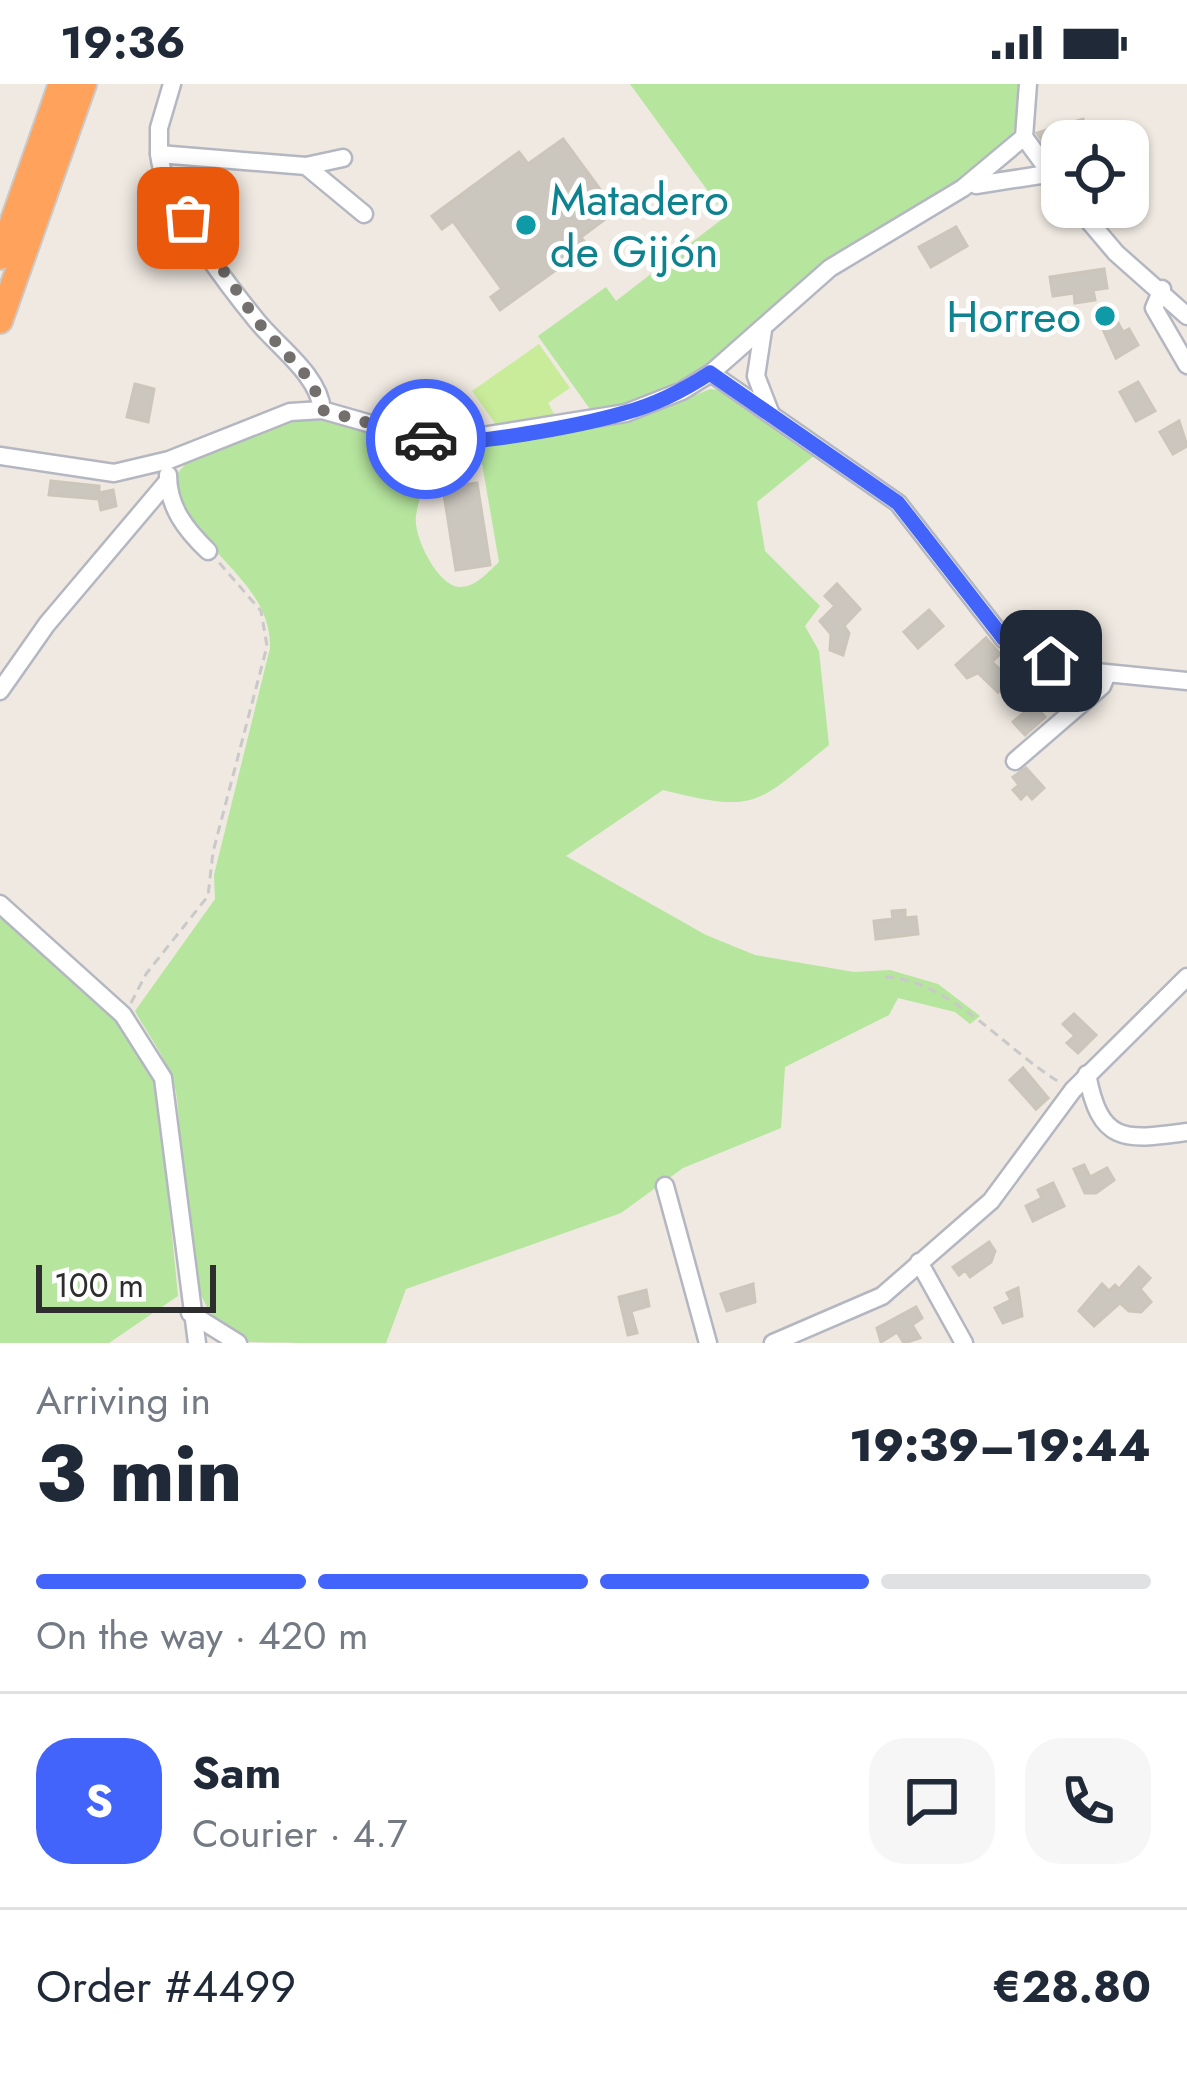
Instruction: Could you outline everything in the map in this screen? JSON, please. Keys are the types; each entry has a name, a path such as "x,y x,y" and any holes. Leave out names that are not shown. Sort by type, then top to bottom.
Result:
{"highway":[{"path":"0,257 61,84"},
{"path":"0,322 84,84"}],"street":[{"path":"172,84 159,128 159,154 167,184 231,286 312,382 322,410"},
{"path":"1028,84 1024,136 1041,164"},
{"path":"0,455 114,472 169,460 290,412 322,410 438,443 626,413 682,392 710,373 830,268 963,188 1024,136"},
{"path":"159,154 306,166 343,158"},
{"path":"306,166 364,214"},
{"path":"963,188 1041,175"},
{"path":"1095,228 1187,316"},
{"path":"1162,289 1154,308 1183,366"},
{"path":"763,330 755,376 775,418"},
{"path":"710,373 898,503 1004,639 1076,670 1187,681"},
{"path":"169,460 172,504 190,534 208,551"},
{"path":"0,691 47,624 167,482"},
{"path":"1015,761 1102,686 1107,674"},
{"path":"0,904 123,1015 167,1089 197,1343"},
{"path":"773,1343 854,1312 991,1201 1072,1090 1187,977"},
{"path":"1087,1074 1098,1120 1116,1133 1187,1132"},
{"path":"665,1186 708,1343"},
{"path":"919,1262 964,1343"},
{"path":"190,1313 238,1343"}],"path":[{"path":"123,1015 146,974 208,896 213,852 266,646 261,611 208,551"},
{"path":"885,977 908,978 935,992 1072,1090"}],"green space":[{"path":"630,84 1022,84 1014,131 968,179 715,361 635,400 592,412 538,336 606,287 616,301 726,216"},
{"path":"539,344 570,388 548,403 555,415 497,426 472,391"},
{"path":"710,389 720,390 815,455 757,502 765,551 820,606 805,626 819,651 829,745 754,799 719,801 663,790 566,856 706,935 755,955 854,972 890,970 938,984 980,1016 970,1024 955,1012 898,998 889,1015 785,1067 781,1128 683,1168 621,1213 406,1289 386,1343 249,1342 222,1326 204,1301 192,1269 174,1082 135,1011 215,899 214,875 270,648 267,623 257,600 192,522 176,475 190,459 287,422 314,418 441,453 422,491 416,525 435,569 451,584 465,587 499,562 479,446 641,418"},
{"path":"0,912 122,1025 157,1081 178,1296 109,1343 0,1343"}],"building":[{"name":"Matadero de Gijón","path":"563,139 616,211 581,237 588,247 500,310 491,297 502,289 453,221 442,229 432,216 519,152 528,164"},
{"path":"956,227 967,246 931,267 919,247"},
{"path":"1104,269 1107,288 1093,290 1095,300 1075,303 1074,293 1053,296 1050,277"},
{"path":"1109,307 1123,332 1129,329 1138,345 1116,358 1096,314"},
{"path":"1138,382 1155,411 1136,421 1120,392"},
{"path":"135,384 154,389 148,422 127,417"},
{"path":"1179,421 1187,446 1173,454 1160,432"},
{"path":"51,481 99,486 99,493 113,490 116,506 101,510 99,499 49,495"},
{"path":"477,483 490,565 456,570 443,488"},
{"path":"837,584 860,609 844,626 849,633 843,655 830,650 831,634 820,621 835,606 825,596"},
{"path":"929,610 943,626 918,648 904,632"},
{"path":"986,638 1000,654 992,662 1010,679 998,692 978,673 967,678 956,665"},
{"path":"1034,704 1045,717 1025,735 1013,722"},
{"path":"1026,768 1044,788 1032,799 1027,793 1021,799 1013,790 1019,785 1013,777"},
{"path":"905,910 905,918 916,917 918,934 876,939 874,921 893,919 892,911"},
{"path":"1074,1014 1096,1035 1078,1053 1067,1043 1075,1036 1063,1024"},
{"path":"1023,1068 1048,1098 1036,1109 1010,1080"},
{"path":"1084,1165 1090,1177 1107,1168 1114,1180 1096,1193 1085,1193 1074,1169"},
{"path":"1053,1183 1064,1206 1033,1221 1026,1206 1042,1198 1038,1190"},
{"path":"989,1242 995,1251 991,1262 970,1277 965,1270 959,1275 953,1267"},
{"path":"1139,1267 1150,1278 1140,1289 1151,1302 1141,1312 1129,1311 1120,1303 1094,1326 1079,1311 1102,1284 1109,1291 1115,1285 1119,1289"},
{"path":"753,1284 755,1302 727,1311 721,1294"},
{"path":"1018,1288 1022,1316 1003,1323 995,1308 1011,1300 1007,1293"},
{"path":"646,1290 649,1306 631,1311 637,1333 628,1335 619,1297"},
{"path":"916,1307 922,1318 912,1325 920,1338 904,1343 897,1332 881,1342 877,1328"}],"way so far":[{"path":"188,218 257,321 317,389 322,410 426,439"}],"place":[{"name":"Matadero de Gijón","path":"526,225"},
{"name":"Horreo","path":"1105,316"}],"route":[{"path":"426,439 465,442 626,413 682,392 710,373 898,503 1004,639 1051,661"}]}
